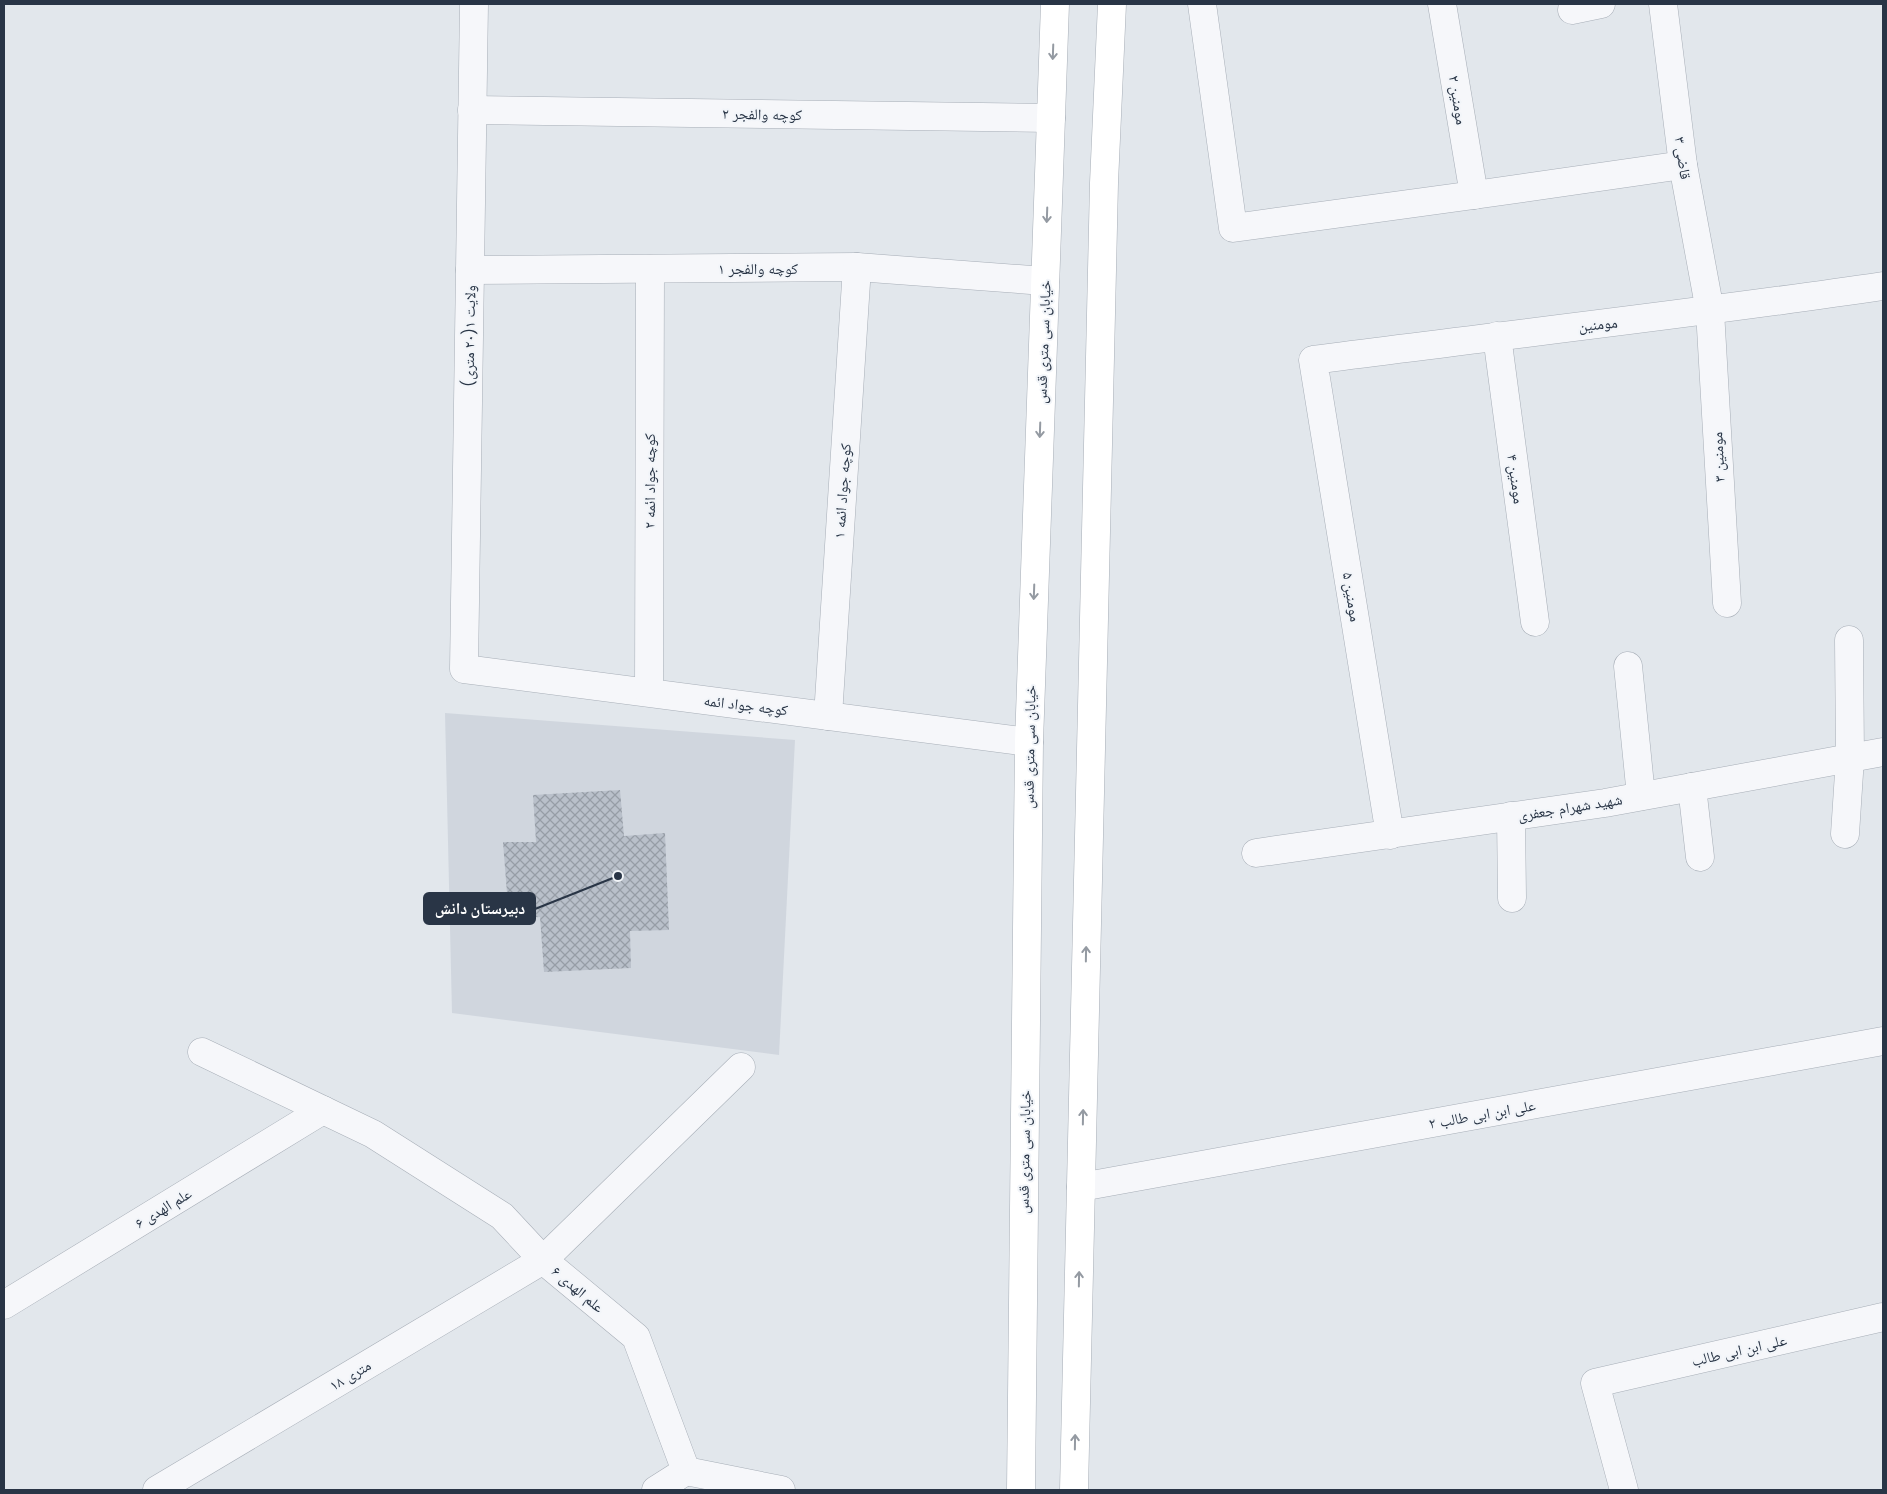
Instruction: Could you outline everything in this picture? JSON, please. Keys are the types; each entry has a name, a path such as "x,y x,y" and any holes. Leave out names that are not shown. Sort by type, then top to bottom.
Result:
{"main road":[{"name":"خیابان سی متری قدس","path":"1021,1490 1028,742 1055,4"},
{"path":"1074,1490 1104,183 1112,4"}],"street":[{"name":"ولایت ۱(۲۰ متری)","path":"464,669 474,4"},
{"path":"1202,4 1233,228 1683,164"},
{"name":"مومنین ۲","path":"1442,4 1474,195"},
{"path":"1572,10 1601,4"},
{"name":"قاضی ۳","path":"1663,4 1683,164 1710,311"},
{"name":"کوچه والفجر ۲","path":"472,110 1051,118"},
{"name":"کوچه والفجر ۱","path":"470,270 857,267 1045,281"},
{"name":"کوچه جواد ائمه ۱","path":"828,716 857,267"},
{"name":"کوچه جواد ائمه ۲","path":"649,692 650,269"},
{"name":"مومنین","path":"1313,360 1710,311 1883,286"},
{"name":"مومنین ۳","path":"1710,311 1727,604"},
{"name":"مومنین ۴","path":"1497,336 1535,622"},
{"name":"۵ مومنین","path":"1313,360 1390,835"},
{"path":"1845,834 1850,758 1849,640"},
{"path":"1628,666 1641,796"},
{"name":"کوچه جواد ائمه","path":"464,669 1028,742"},
{"name":"شهید شهرام جعفری","path":"1256,853 1390,835 1641,796 1883,752"},
{"path":"1692,787 1700,857"},
{"path":"1511,816 1512,898"},
{"name":"علی ابن ابی طالب ۲","path":"1081,1187 1883,1041"},
{"name":"علم الهدی ۶","path":"202,1052 373,1134 502,1216 543,1260 636,1337 686,1470"},
{"name":"۱۸ متری","path":"158,1490 543,1260 741,1067"},
{"name":"علم الهدی ۶","path":"4,1305 323,1110"},
{"name":"علی ابن ابی طالب","path":"1624,1490 1595,1383 1883,1317"},
{"path":"656,1490 686,1470 781,1490"}],"shaded area":[{"path":"445,713 795,740 779,1055 452,1013"}],"building":[{"path":"620,790 624,836 665,833 669,930 630,931 631,968 544,972 540,917 509,919 503,842 536,842 533,795"}],"place":[{"name":"دبیرستان دانش","path":"618,876"}]}
